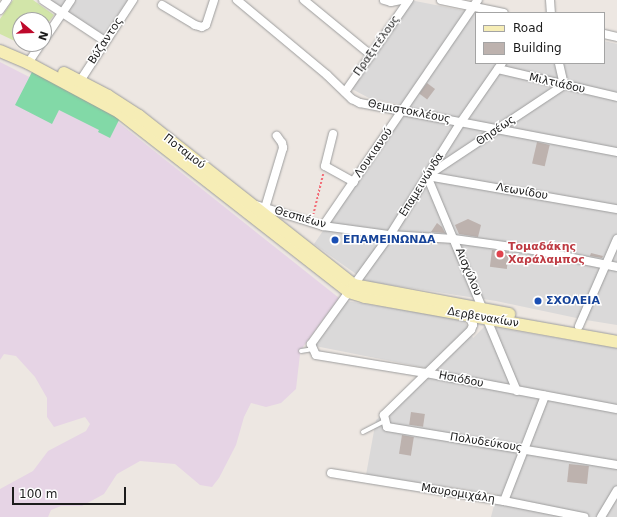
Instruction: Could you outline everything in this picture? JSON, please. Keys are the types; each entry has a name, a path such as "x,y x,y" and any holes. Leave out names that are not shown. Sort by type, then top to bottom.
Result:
{"street":[{"path":"0,10 7,0"},
{"path":"43,0 105,41"},
{"path":"52,28 71,0"},
{"name":"Βύζαντος","path":"80,81 133,0"},
{"path":"162,5 195,25 203,27 206,25 214,0"},
{"name":"Θεμιστοκλέους","path":"237,0 352,99 360,103 617,152"},
{"path":"304,0 371,55"},
{"path":"384,0 391,2 400,0"},
{"name":"Πραξιτέλους","path":"345,92 409,0"},
{"path":"441,0 476,4 501,12"},
{"path":"550,0 551,12"},
{"name":"Λουκιανού","path":"323,226 476,4"},
{"path":"605,34 617,37"},
{"name":"Ποταμού","path":"0,42 133,122 310,263 352,289"},
{"name":"Ποταμού","path":"0,50 30,60 80,81 130,110 246,201 352,289"},
{"path":"30,60 36,52"},
{"path":"559,64 564,85"},
{"name":"Επαμεινώνδα","path":"312,347 390,235 461,122 500,66"},
{"name":"Μιλτιάδου","path":"500,66 564,85 617,98"},
{"name":"Θησέως","path":"427,176 564,85"},
{"path":"333,134 326,166 354,182"},
{"path":"265,208 284,148 277,136"},
{"name":"Λεωνίδου","path":"427,176 617,209"},
{"name":"Αισχύλου","path":"427,176 517,391"},
{"name":"Θεσπιέων","path":"246,201 323,226 390,235 454,239 533,250 617,267"},
{"path":"579,326 617,239"},
{"name":"Δερβενακίων","path":"352,289 485,314 617,342"},
{"name":"Δερβενακίων","path":"352,289 365,297 468,315 485,314 579,326 617,333"},
{"path":"385,420 384,415 397,400 471,330 473,325 468,315"},
{"name":"Ησιόδου","path":"312,347 316,355 426,373 617,409"},
{"path":"504,501 545,396"},
{"name":"Πολυδεύκους","path":"385,420 387,427 617,465"},
{"name":"Μαυρομιχάλη","path":"331,473 504,501 584,517"},
{"path":"601,517 617,490"}],"lane":[{"path":"301,351 312,347"},
{"path":"363,432 385,420"}],"path":[{"path":"312,223 326,166"}],"shaded area":[{"path":"50,0 128,0 103,36"},
{"path":"410,0 475,13 475,64 605,64 605,41 617,44 617,325 496,301 371,282 363,279 314,244 408,106 369,98 352,89"},
{"path":"0,62 119,123 339,298 303,347 300,354 296,389 281,403 266,407 251,403 244,417 236,445 219,478 212,487 200,485 175,464 140,461 117,474 104,494 82,506 61,506 51,510 48,517 0,517 0,489 33,471 48,451 86,431 90,424 85,417 54,427 47,417 47,398 35,377 16,356 4,354 0,360"},
{"path":"347,301 464,320 473,338 485,326 617,348 617,517 491,517 497,494 366,475 376,420 436,370 315,346"}],"green space":[{"path":"13,0 33,0 50,12 12,12 12,40 0,34 0,19"},
{"path":"33,70 121,116 110,138 98,132 99,130 59,110 52,124 15,105"}],"building":[{"path":"427,83 435,89 427,99 419,93"},
{"path":"537,142 550,145 545,166 532,163"},
{"path":"468,219 481,225 478,237 459,234 455,225"},
{"path":"437,223 442,227 445,233 431,232"},
{"path":"492,250 509,252 507,269 490,267"},
{"path":"591,253 603,256 602,258 590,256"},
{"path":"411,412 425,414 423,427 409,425"},
{"path":"402,435 414,437 411,456 399,454"},
{"path":"569,464 589,466 587,484 567,482"}],"place":[{"name":"ΕΠΑΜΕΙΝΩΝΔΑ","path":"335,240"},
{"name":"Τομαδάκης Χαράλαμπος","path":"500,254"},
{"name":"ΣΧΟΛΕΙΑ","path":"538,301"}]}
